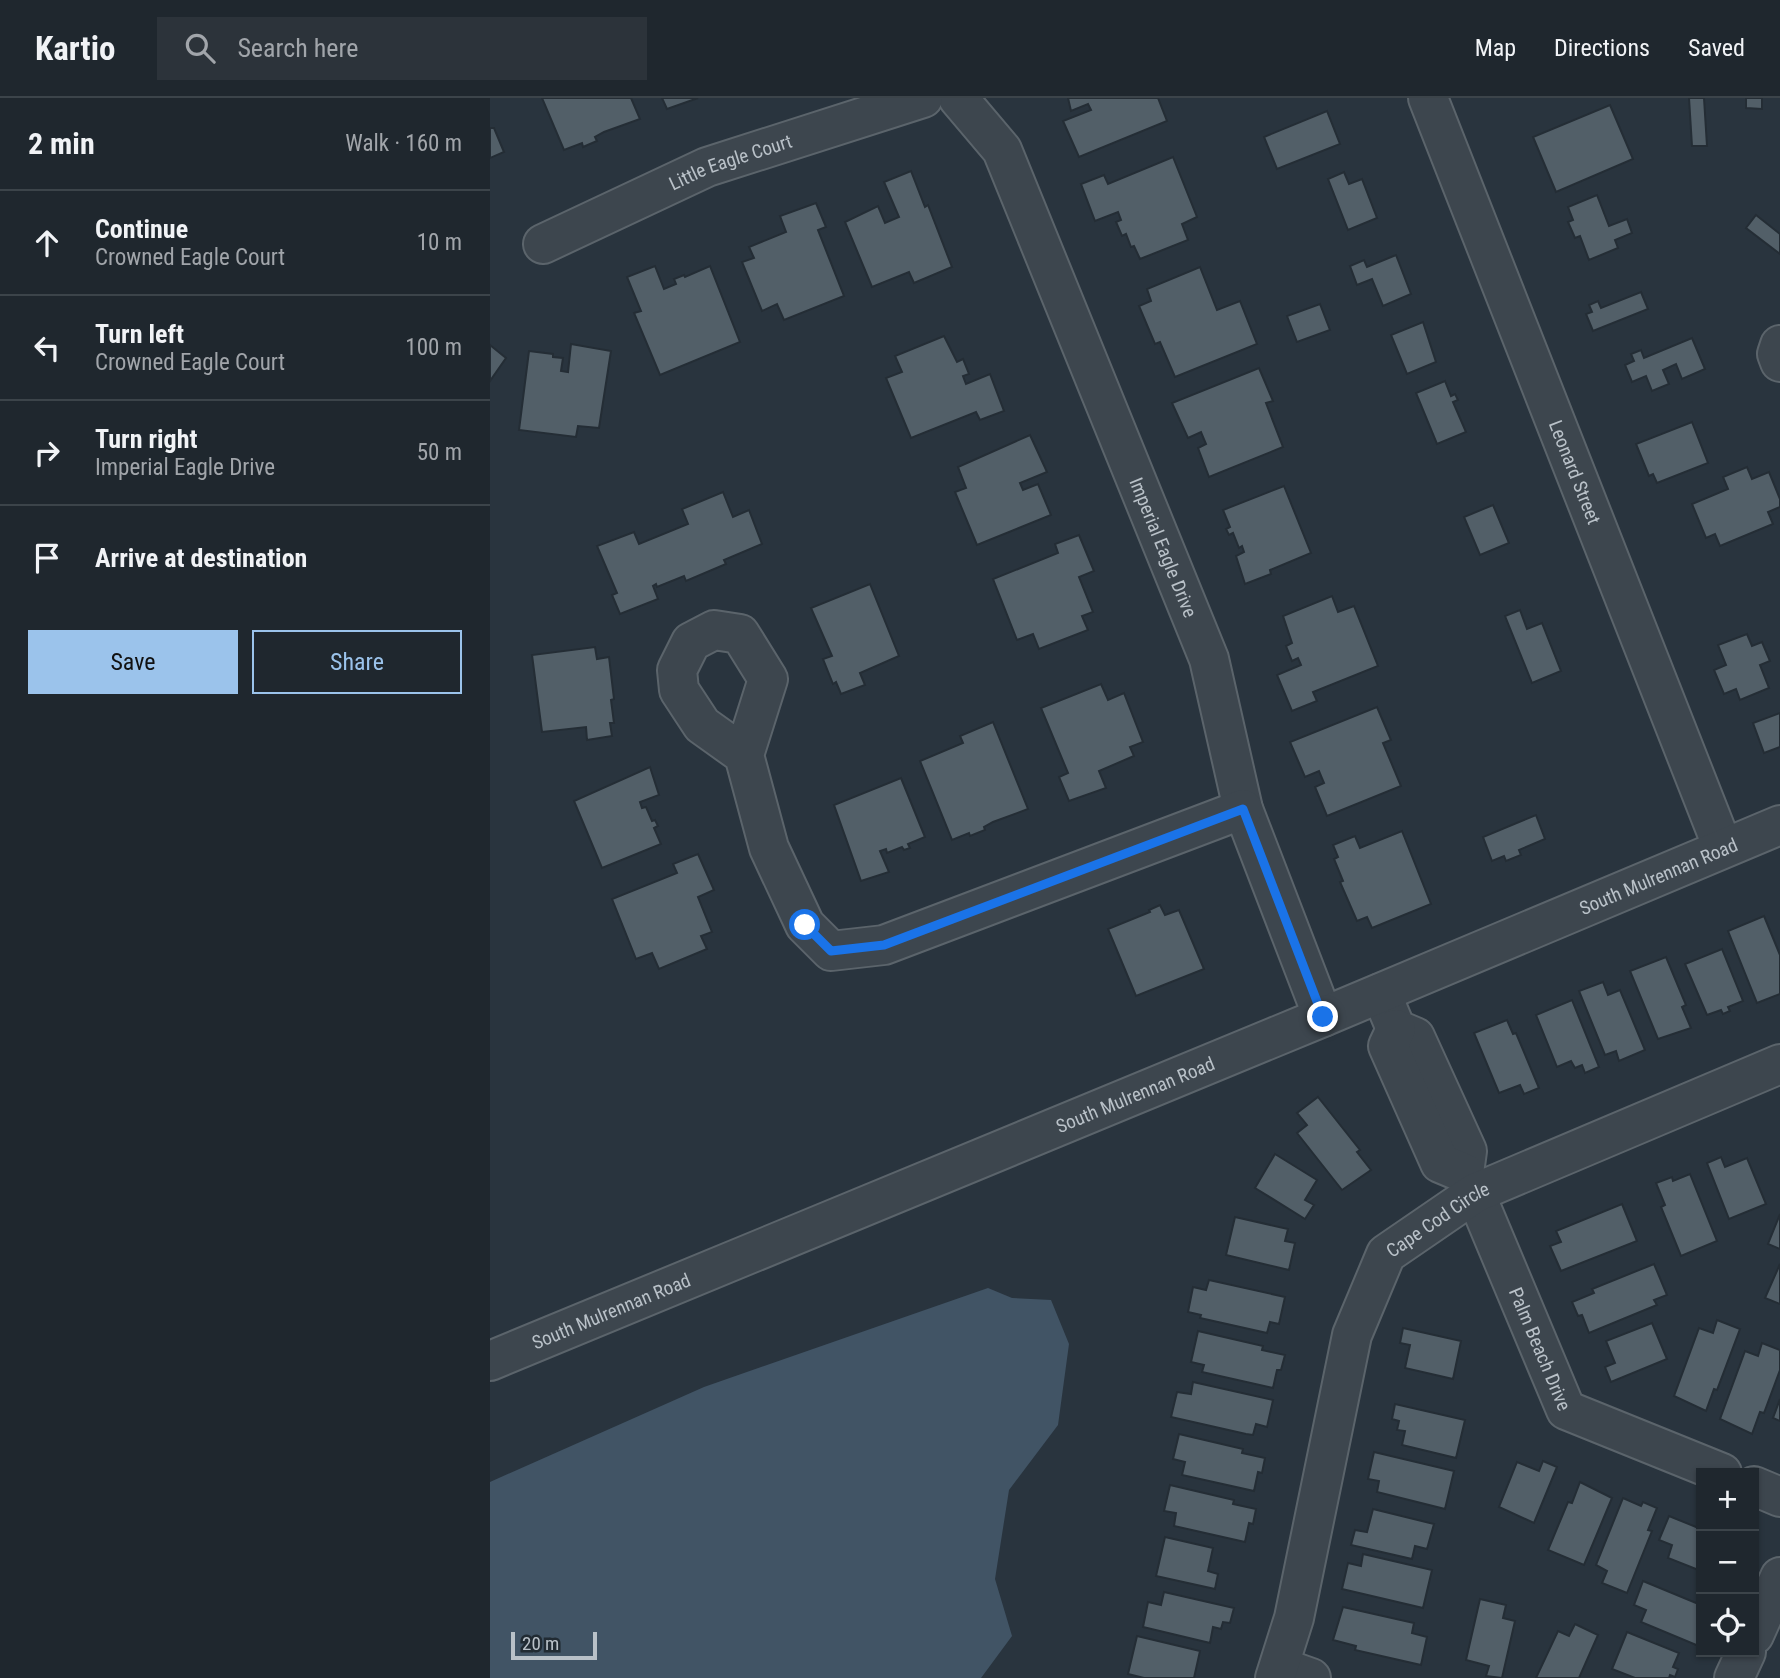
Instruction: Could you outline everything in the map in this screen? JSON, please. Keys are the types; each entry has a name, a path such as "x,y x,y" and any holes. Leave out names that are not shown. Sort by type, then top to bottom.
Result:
{"street":[{"name":"Little Eagle Court","path":"544,244 707,167 923,98"},
{"name":"Imperial Eagle Drive","path":"958,98 1002,150 1209,659 1243,809 1323,1017"},
{"name":"Leonard Street","path":"1428,98 1723,848"},
{"path":"1780,345 1777,354 1780,362"},
{"path":"744,755 769,848 805,925 831,951 884,945 1243,809"},
{"name":"South Mulrennan Road","path":"490,1361 1780,825"},
{"path":"1381,993 1396,1029 1388,1046 1440,1163 1470,1183"},
{"name":"Cape Cod Circle","path":"1289,1674 1294,1618 1352,1335 1387,1254 1470,1183 1780,1064"},
{"name":"Palm Beach Drive","path":"1470,1183 1566,1409 1711,1468"},
{"path":"1759,1488 1780,1497"},
{"path":"1759,1624 1780,1577"},
{"path":"1734,1678 1744,1657"}],"water":[{"path":"988,1288 1012,1298 1051,1300 1069,1344 1058,1425 1009,1490 995,1579 1012,1636 981,1678 490,1678 490,1482 704,1387"}],"building":[{"path":"542,98 631,98 640,119 604,132 595,137 597,141 583,147 582,143 564,150"},
{"path":"662,98 698,98 667,109"},
{"path":"1068,98 1158,98 1167,121 1079,157 1063,121 1091,110 1088,104 1071,111"},
{"path":"1689,98 1704,98 1707,146 1692,146"},
{"path":"1746,98 1762,98 1762,109 1746,108"},
{"path":"1610,105 1633,159 1556,192 1533,137"},
{"path":"1327,111 1340,144 1277,169 1264,137"},
{"path":"490,128 494,128 504,152 490,158"},
{"path":"1173,157 1197,217 1182,224 1188,240 1140,259 1126,234 1122,236 1116,222 1121,220 1118,212 1095,221 1081,184 1104,175 1108,184"},
{"path":"911,171 925,207 928,205 952,267 914,283 909,272 872,287 845,222 878,206 885,223 899,217 884,182"},
{"path":"1344,172 1349,184 1362,179 1377,218 1348,230 1328,179"},
{"path":"1597,195 1609,226 1627,219 1632,233 1615,240 1618,248 1589,260 1580,236 1575,238 1568,222 1573,220 1568,207"},
{"path":"816,203 826,227 818,230 844,296 784,320 777,304 762,311 742,262 754,258 749,247 786,232 780,216"},
{"path":"1756,215 1780,234 1780,254 1746,228"},
{"path":"1396,255 1411,294 1383,306 1372,279 1357,285 1350,266 1364,260 1367,267"},
{"path":"655,266 664,289 676,284 674,279 710,266 740,342 660,375 634,313 641,311 627,277"},
{"path":"1200,267 1217,310 1240,301 1257,344 1175,377 1160,342 1155,344 1139,306 1151,301 1147,289"},
{"path":"1641,292 1648,309 1593,331 1586,314 1592,312 1589,305 1598,301 1601,308"},
{"path":"1320,304 1330,330 1297,342 1287,316"},
{"path":"1423,322 1436,362 1407,374 1391,335"},
{"path":"944,336 957,362 963,359 969,374 963,376 966,384 990,374 1004,411 980,420 976,412 911,438 886,378 902,372 895,356"},
{"path":"1692,338 1705,369 1682,379 1676,364 1663,370 1669,384 1652,391 1646,376 1632,382 1625,365 1634,361 1631,354 1641,350 1644,358"},
{"path":"571,344 611,351 599,428 578,426 576,437 519,430 529,351 563,358 561,371 568,372"},
{"path":"490,345 506,358 490,381"},
{"path":"1259,368 1273,401 1266,403 1283,447 1209,477 1198,448 1206,444 1201,432 1188,438 1172,403"},
{"path":"1445,381 1451,396 1455,394 1458,400 1453,402 1466,432 1437,444 1416,393"},
{"path":"1692,422 1708,463 1657,483 1653,474 1649,476 1636,444"},
{"path":"1030,435 1047,472 1020,483 1023,490 1038,484 1051,515 977,545 955,492 966,488 958,467"},
{"path":"1747,467 1752,479 1769,472 1780,499 1780,507 1768,512 1773,524 1720,546 1715,534 1706,538 1692,504 1728,489 1723,477"},
{"path":"1284,486 1311,553 1245,584 1236,556 1244,552 1242,546 1239,548 1233,533 1229,535 1226,529 1230,527 1223,510"},
{"path":"723,492 733,517 749,510 762,544 724,560 726,564 686,581 684,576 657,587 656,584 653,586 658,599 620,614 612,595 617,593 597,546 634,532 639,544 688,524 682,509"},
{"path":"1493,505 1509,543 1480,555 1464,517"},
{"path":"1079,535 1094,571 1079,577 1093,612 1082,616 1088,630 1039,649 1033,634 1017,640 993,579 1058,553 1055,544"},
{"path":"870,584 899,656 860,673 865,685 841,694 836,682 833,684 823,659 832,656 811,608"},
{"path":"1332,596 1338,612 1354,606 1378,666 1313,692 1317,701 1292,711 1277,675 1301,665 1298,658 1292,661 1286,646 1292,643 1283,616"},
{"path":"1520,610 1527,629 1542,623 1561,671 1532,683 1505,616"},
{"path":"1747,634 1752,646 1762,642 1770,661 1760,665 1769,688 1740,700 1736,689 1724,694 1714,670 1726,665 1718,645"},
{"path":"595,647 597,659 609,657 614,699 611,700 614,723 610,723 612,736 587,740 586,727 542,732 532,655"},
{"path":"1101,684 1108,700 1124,693 1143,742 1130,747 1134,756 1099,771 1106,788 1069,801 1059,777 1068,773 1041,708"},
{"path":"1377,707 1391,740 1383,743 1401,786 1327,816 1315,787 1324,783 1319,771 1305,777 1290,742"},
{"path":"1780,713 1780,747 1764,753 1753,723"},
{"path":"993,722 1028,809 993,822 984,827 985,830 952,840 920,761 963,743 960,736"},
{"path":"650,767 659,795 640,802 658,826 654,828 661,844 602,868 574,801"},
{"path":"901,778 925,837 908,844 910,848 904,850 902,847 887,853 886,849 880,851 889,872 861,881 834,805"},
{"path":"1536,815 1545,839 1519,850 1521,855 1506,861 1504,856 1492,861 1483,837"},
{"path":"1402,831 1431,904 1372,928 1367,917 1357,921 1340,882 1343,881 1334,859 1338,857 1333,845 1355,836 1360,848"},
{"path":"698,854 714,890 698,897 712,932 701,936 707,949 659,969 652,953 636,959 612,899 677,873 673,864"},
{"path":"1160,905 1165,915 1179,910 1204,969 1136,996 1108,929 1150,912 1149,910"},
{"path":"1764,916 1780,955 1780,994 1757,1003 1728,931"},
{"path":"1722,949 1743,1001 1728,1007 1730,1011 1723,1014 1721,1010 1707,1015 1685,964"},
{"path":"1666,957 1686,1005 1682,1007 1691,1028 1658,1039 1630,971"},
{"path":"1603,982 1608,995 1620,990 1645,1050 1619,1061 1616,1051 1605,1055 1579,991"},
{"path":"1572,1000 1599,1067 1585,1073 1582,1065 1575,1068 1571,1061 1557,1067 1536,1015"},
{"path":"1507,1020 1513,1034 1516,1033 1539,1088 1524,1094 1520,1085 1499,1093 1474,1033"},
{"path":"1318,1097 1360,1150 1357,1152 1371,1170 1342,1190 1297,1133 1307,1125 1297,1113"},
{"path":"1275,1154 1317,1180 1305,1200 1314,1205 1305,1219 1255,1188"},
{"path":"1721,1157 1725,1167 1747,1158 1766,1204 1729,1219 1707,1163"},
{"path":"1690,1174 1717,1241 1681,1256 1661,1207 1665,1205 1656,1183 1672,1177 1673,1181"},
{"path":"1622,1204 1637,1241 1561,1271 1550,1246 1561,1242 1556,1231"},
{"path":"1780,1214 1780,1249 1768,1244"},
{"path":"1235,1217 1288,1229 1285,1241 1295,1243 1289,1270 1226,1255"},
{"path":"1654,1264 1667,1295 1654,1300 1657,1305 1589,1333 1582,1315 1578,1316 1572,1302 1594,1293 1592,1289"},
{"path":"1780,1264 1780,1304 1765,1298"},
{"path":"1209,1280 1285,1297 1279,1324 1270,1322 1267,1333 1200,1318 1201,1315 1188,1312 1193,1287 1206,1290"},
{"path":"1717,1320 1740,1329 1717,1390 1714,1389 1706,1411 1674,1396 1699,1328 1713,1333"},
{"path":"1652,1323 1667,1359 1611,1382 1605,1367 1615,1363 1606,1341"},
{"path":"1403,1328 1461,1341 1453,1379 1405,1368 1410,1345 1400,1343"},
{"path":"1198,1331 1263,1346 1262,1350 1285,1355 1281,1370 1277,1370 1273,1388 1202,1372 1204,1365 1191,1362"},
{"path":"1762,1343 1780,1350 1780,1370 1764,1413 1760,1412 1752,1434 1720,1419 1745,1351 1758,1356"},
{"path":"1193,1382 1273,1400 1267,1427 1256,1424 1253,1435 1171,1417 1177,1392 1191,1394"},
{"path":"1780,1399 1780,1421 1773,1418"},
{"path":"1395,1404 1465,1420 1456,1458 1402,1445 1405,1431 1397,1430 1399,1421 1392,1419"},
{"path":"1179,1434 1243,1449 1242,1453 1265,1458 1262,1473 1258,1472 1254,1491 1182,1475 1185,1462 1173,1459"},
{"path":"1374,1452 1454,1471 1445,1509 1377,1492 1379,1481 1368,1479"},
{"path":"1543,1461 1557,1467 1534,1523 1499,1507 1517,1462 1539,1471"},
{"path":"1580,1482 1612,1498 1584,1565 1548,1550 1568,1502 1572,1503"},
{"path":"1170,1485 1234,1500 1233,1504 1256,1509 1253,1524 1249,1523 1245,1542 1174,1526 1176,1513 1164,1511"},
{"path":"1623,1498 1641,1506 1643,1502 1657,1508 1648,1530 1652,1531 1627,1593 1602,1583 1607,1571 1596,1565"},
{"path":"1373,1509 1434,1524 1427,1549 1415,1546 1412,1559 1351,1545 1355,1530 1367,1532"},
{"path":"1669,1516 1696,1527 1696,1569 1668,1558 1672,1545 1659,1540"},
{"path":"1165,1537 1213,1548 1208,1571 1218,1574 1215,1589 1156,1576"},
{"path":"1363,1554 1432,1570 1423,1608 1342,1589 1348,1563 1361,1566"},
{"path":"1643,1581 1696,1603 1696,1645 1641,1622 1646,1610 1634,1605"},
{"path":"1164,1592 1234,1608 1230,1623 1223,1622 1221,1629 1213,1627 1210,1643 1143,1627 1148,1602 1161,1605"},
{"path":"1480,1599 1506,1605 1503,1618 1515,1621 1502,1678 1486,1676 1489,1666 1466,1660"},
{"path":"1343,1607 1414,1623 1412,1633 1427,1637 1421,1665 1355,1650 1356,1646 1333,1640"},
{"path":"1575,1624 1598,1635 1579,1678 1536,1678 1558,1631 1569,1636"},
{"path":"1627,1632 1679,1653 1673,1667 1678,1669 1675,1677 1670,1675 1669,1678 1635,1678 1612,1669"},
{"path":"1137,1636 1200,1651 1194,1678 1144,1678 1128,1674"}],"route":[{"path":"805,925 831,951 884,945 1243,809 1323,1017"}]}
